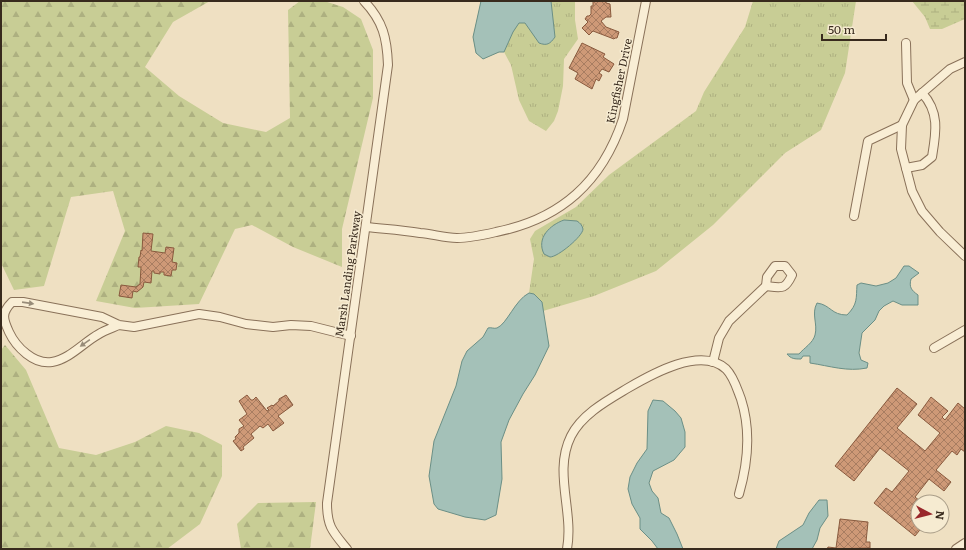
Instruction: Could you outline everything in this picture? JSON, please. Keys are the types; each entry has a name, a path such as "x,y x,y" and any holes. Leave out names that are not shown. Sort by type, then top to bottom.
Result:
{"street":[{"name":"Marsh Landing Parkway","path":"348,549 331,529 327,515 327,503 388,65 386,37 375,14 364,1"},
{"name":"Kingfisher Drive","path":"366,228 421,233 449,238 480,235 509,230 527,224 560,207 575,196 599,170 617,138 623,119 646,1"},
{"path":"906,43 907,83 914,100"},
{"path":"965,62 950,69 914,100 902,125 901,149 912,191 922,211 940,232 965,256"},
{"path":"906,168 922,164 932,157 936,135 935,116 930,101 922,93"},
{"path":"854,216 868,141 902,125"},
{"path":"713,362 719,338 726,325 766,286"},
{"path":"119,325 100,333 69,355 51,362 35,360 21,349 10,334 4,320 5,309 12,302 23,302 102,317 119,325 134,326 199,314 220,317 246,324 273,327 292,325 311,326 351,336"},
{"path":"934,348 965,330"},
{"path":"567,549 568,529 563,468 564,458 571,435 586,416 612,397 670,366 690,361 713,362 720,365 730,374 736,385 744,409 747,425 747,462 739,494"},
{"path":"956,549 965,543"}],"green space":[{"path":"1,1 210,1 173,22 145,67 179,96 223,123 266,132 290,118 288,10 300,1 324,1 343,7 361,19 373,50 373,98 342,229 342,267 293,247 252,225 235,229 199,304 135,308 96,301 125,231 113,191 71,197 44,286 14,290 1,263"},
{"path":"481,1 575,1 575,20 578,39 564,59 563,86 558,111 554,121 546,131 529,121 519,100 511,65 504,52 499,52 483,59 476,53 473,37"},
{"path":"753,1 856,1 845,73 821,130 785,153 713,225 656,271 594,296 543,311 542,303 529,293 534,259 530,239 535,231 576,207 609,175 696,111 704,92 745,27"},
{"path":"912,1 965,1 965,19 942,29 930,29 925,17"},
{"path":"5,345 26,370 59,448 96,455 135,442 166,426 199,433 222,445 222,476 200,524 167,549 1,549 1,350"},
{"path":"316,502 310,549 241,549 237,524 258,503"}],"water":[{"path":"481,1 551,1 555,37 548,44 539,43 525,23 519,23 504,52 499,52 483,59 476,53 473,37"},
{"path":"564,220 577,221 580,223 583,229 582,232 575,241 559,254 550,257 544,254 542,248 543,238 549,229"},
{"path":"904,266 909,266 919,273 911,279 910,284 912,290 918,295 918,305 902,305 893,301 879,311 875,320 862,333 859,353 861,360 868,363 867,368 845,369 832,367 810,363 810,356 803,356 801,359 797,359 792,358 787,354 799,354 814,338 816,331 815,307 817,303 822,304 834,312 847,315 855,304 857,285 861,283 876,286 888,283 896,278"},
{"path":"529,293 534,294 542,302 549,346 535,375 509,420 501,442 502,479 496,515 485,520 465,517 438,509 434,504 429,476 434,441 456,386 462,361 467,351 483,337 488,328 497,328 501,326 524,296"},
{"path":"653,400 663,401 675,411 681,418 685,432 685,447 674,460 653,471 649,483 652,491 658,498 661,513 669,518 683,549 658,549 640,529 640,518 632,504 628,489 630,477 637,463 647,449 648,411"},
{"path":"819,500 827,500 828,516 820,528 817,540 812,549 776,549 779,541 803,525 809,513"}],"building":[{"path":"593,1 606,1 606,3 610,4 611,17 606,17 601,21 606,27 619,32 617,38 614,39 593,31 589,35 582,28 588,22 585,19 591,14 591,6 593,6"},
{"path":"582,43 605,54 603,57 614,64 609,72 602,69 599,73 602,75 599,81 596,79 592,89 575,79 578,73 569,68"},
{"path":"143,233 153,234 151,251 165,253 166,247 174,248 172,262 177,263 176,270 172,270 171,276 164,275 164,272 160,272 160,274 152,271 151,283 144,282 143,287 137,292 133,291 132,298 119,296 121,285 136,287 140,284 141,267 138,267 139,257 141,250 142,251"},
{"path":"897,388 917,404 897,428 925,451 940,433 918,415 931,397 948,411 942,417 945,420 958,403 965,409 965,452 961,449 957,455 952,451 936,470 951,482 944,491 929,479 917,494 910,494 910,532 874,503 886,488 892,492 909,471 880,448 854,481 835,466"},
{"path":"247,395 251,400 256,397 267,411 269,410 267,408 272,405 273,406 279,401 279,399 286,395 293,405 278,416 284,423 273,431 268,424 263,428 260,426 251,434 254,438 243,447 244,449 241,451 233,441 239,433 239,429 244,426 239,420 247,414 239,401"},
{"path":"840,519 868,522 866,542 870,542 870,548 827,549 828,547 836,548"}]}
